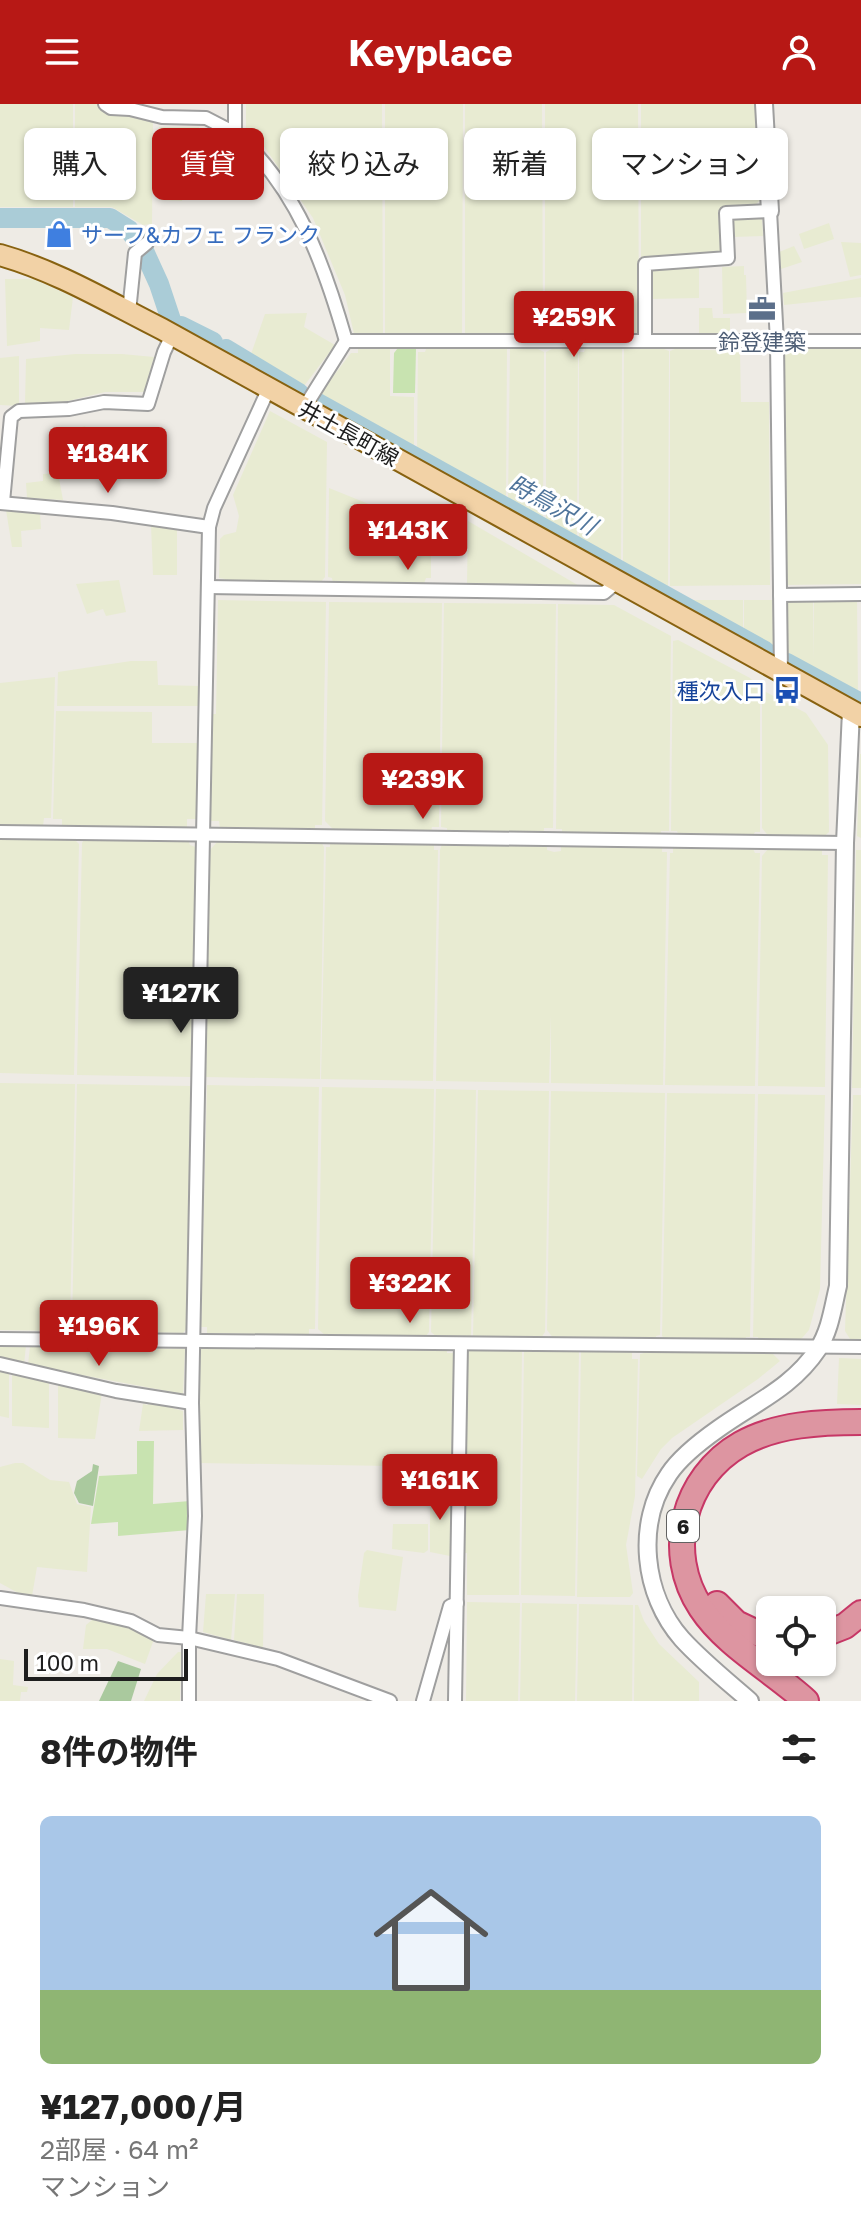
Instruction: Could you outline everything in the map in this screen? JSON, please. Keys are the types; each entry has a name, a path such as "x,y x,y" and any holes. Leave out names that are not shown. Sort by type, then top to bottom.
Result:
{"highway":[{"name":"6","path":"806,1701 726,1636 702,1610 685,1574 681,1536 690,1500 699,1483 741,1444 789,1429 861,1422"},
{"name":"6","path":"756,1632 736,1623 714,1600 706,1586 699,1564 697,1538 709,1497 725,1477 759,1451 797,1440 861,1436"},
{"path":"836,1630 861,1613"}],"main road":[{"name":"井土長町線","path":"0,255 24,262 172,335 856,713"}],"street":[{"path":"105,104 111,108 162,117 206,118 225,128"},
{"path":"235,104 235,128"},
{"path":"764,104 777,342 781,673"},
{"path":"264,165 301,216 328,279 346,341 304,408"},
{"path":"645,341 645,264 728,258 726,213 770,211"},
{"path":"129,312 135,253 147,243"},
{"path":"0,410 69,409 104,402 148,404 172,335"},
{"path":"346,341 861,341"},
{"path":"189,1701 195,1516 192,1403 209,527 214,508 269,388"},
{"path":"19,411 11,417 1,503 112,513 209,527"},
{"path":"208,587 604,593 617,582"},
{"path":"780,595 861,594"},
{"path":"750,1701 682,1638 665,1614 654,1588 646,1547 656,1498 669,1474 688,1453 720,1428 788,1383 819,1348 828,1328 838,1286 845,843 856,713"},
{"path":"0,832 845,843"},
{"path":"0,1339 861,1347"},
{"path":"455,1701 461,1344"},
{"path":"0,1364 116,1391 192,1403"},
{"path":"0,1598 84,1610 131,1621 158,1635 189,1638 278,1659 390,1701"},
{"path":"423,1701 450,1606 457,1603"}],"green space":[{"path":"0,104 73,104 73,128 24,128 24,200 73,200 73,207 0,207"},
{"path":"75,104 98,104 110,116 131,115 153,121 152,224 143,225 112,207 75,207 75,200 136,200 136,128 75,128"},
{"path":"246,104 382,104 382,128 280,128 280,170 264,146 264,128 246,128"},
{"path":"385,104 463,104 462,338 385,338 385,200 448,200 448,128 385,128"},
{"path":"465,104 542,104 542,128 465,128"},
{"path":"545,104 638,104 638,128 592,128 592,200 638,200 639,334 631,338 550,338 545,333 545,200 576,200 576,128 545,128"},
{"path":"641,104 755,104 756,128 641,128"},
{"path":"301,200 382,200 383,338 355,338 345,295 313,218"},
{"path":"465,200 542,200 543,334 539,338 465,338"},
{"path":"641,200 760,200 754,206 721,207 722,255 641,257"},
{"path":"762,218 763,236 733,237 733,219"},
{"path":"829,223 834,239 804,249 799,234"},
{"path":"841,242 861,243 861,275 850,277"},
{"path":"794,246 802,262 781,269 779,252"},
{"path":"744,266 747,313 723,314 722,267"},
{"path":"699,268 699,298 652,299 651,269"},
{"path":"861,278 861,297 784,305 783,293"},
{"path":"5,279 33,279 73,297 69,330 40,328 40,341 7,346"},
{"path":"699,308 712,308 713,318 730,318 730,335 699,335"},
{"path":"307,313 304,327 335,345 304,386 250,357 265,314"},
{"path":"398,348 416,348 415,393 393,393 394,353"},
{"path":"358,349 390,349 390,396 414,397 414,447 319,395 351,353 358,353"},
{"path":"426,349 507,349 506,498 417,449 418,352 425,352"},
{"path":"510,349 538,349 544,352 543,519 508,500"},
{"path":"552,349 578,349 577,538 546,520 546,352"},
{"path":"585,349 622,349 621,562 579,539 579,352"},
{"path":"624,349 669,351 668,586 623,564"},
{"path":"790,349 861,349 861,584 784,585 782,354 789,354"},
{"path":"670,351 740,351 741,402 769,402 770,585 670,586"},
{"path":"75,354 154,357 144,392 105,392 64,402 25,404 26,359"},
{"path":"19,356 19,406 0,405 0,358"},
{"path":"270,411 327,442 325,577 319,584 226,582 219,578 220,539 236,532 239,516 233,495"},
{"path":"85,426 91,443 62,451 59,435"},
{"path":"58,473 63,500 27,498 26,483 43,481 43,474"},
{"path":"329,488 431,529 431,578 426,578 423,586 333,584 332,578 328,577"},
{"path":"6,510 40,513 41,529 21,531 22,547 12,547"},
{"path":"468,521 581,587 467,584"},
{"path":"154,522 177,525 177,575 153,575 151,525"},
{"path":"119,580 126,612 106,616 103,609 87,614 76,584"},
{"path":"218,600 326,602 322,825 315,825 315,830 220,828 219,821 211,821 211,714 216,714"},
{"path":"689,600 743,600 743,633 689,604"},
{"path":"744,600 773,600 773,647 744,634"},
{"path":"788,600 813,600 814,661 814,600 857,600 858,695 788,656"},
{"path":"329,602 442,603 439,827 432,827 431,832 334,830 325,821"},
{"path":"444,603 556,604 553,828 544,828 544,834 447,832 447,828 441,827"},
{"path":"558,604 614,605 671,636 669,831 661,831 661,836 562,834 562,829 556,829"},
{"path":"678,640 750,678 760,688 760,832 755,832 751,838 679,836 677,831 671,831 673,641"},
{"path":"131,661 157,661 158,685 201,686 200,706 57,706 58,672"},
{"path":"55,677 51,818 44,818 43,826 0,825 0,683"},
{"path":"762,690 806,713 828,745 829,832 821,839 770,838 762,828"},
{"path":"56,711 152,712 152,743 197,743 197,819 187,819 187,829 62,826 62,819 53,819"},
{"path":"861,754 861,838 857,836"},
{"path":"0,836 73,838 79,844 74,1075 0,1073"},
{"path":"85,838 188,840 190,845 198,848 193,1077 77,1075 82,843"},
{"path":"218,841 321,842 324,847 320,1079 206,1077 210,850"},
{"path":"330,842 434,844 434,850 438,850 433,1081 321,1079 326,847 330,847"},
{"path":"442,844 547,846 547,850 554,852 561,851 561,846 662,847 662,852 667,852 663,1085 551,1083 551,1015 549,1083 436,1081"},
{"path":"673,848 753,849 755,853 760,853 755,1086 665,1085 670,853 673,853"},
{"path":"768,849 822,850 822,855 828,855 825,1087 758,1086 762,856"},
{"path":"856,850 861,850 861,1088 852,1088"},
{"path":"0,1083 75,1084 70,1324 62,1331 0,1330"},
{"path":"77,1084 193,1086 189,1326 183,1333 78,1331 72,1325"},
{"path":"207,1085 319,1087 315,1329 309,1329 309,1335 207,1333 207,1327 201,1327"},
{"path":"322,1087 434,1089 429,1332 425,1337 325,1335 318,1329"},
{"path":"436,1089 476,1090 471,1337 437,1337 431,1332"},
{"path":"478,1090 549,1091 545,1332 541,1338 473,1337"},
{"path":"551,1091 665,1093 660,1335 656,1336 656,1340 554,1339 547,1330"},
{"path":"667,1093 755,1094 750,1337 746,1337 745,1341 666,1340 662,1336"},
{"path":"758,1094 825,1095 820,1289 809,1330 793,1342 758,1342 758,1337 753,1337"},
{"path":"853,1095 861,1095 861,1339 850,1339 845,1331"},
{"path":"0,1344 26,1345 24,1365 0,1360"},
{"path":"206,1345 447,1349 447,1353 455,1353 453,1467 199,1463 199,1349"},
{"path":"30,1346 185,1349 183,1394 28,1365"},
{"path":"474,1348 522,1351 519,1595 467,1595 467,1553 464,1553 467,1351"},
{"path":"579,1350 575,1596 521,1595 524,1351"},
{"path":"581,1350 632,1351 632,1359 638,1359 635,1496 626,1545 633,1593 630,1597 577,1597"},
{"path":"640,1354 773,1354 780,1361 672,1438 642,1479 637,1476"},
{"path":"839,1358 861,1359 861,1405 837,1404"},
{"path":"0,1370 9,1372 9,1418 0,1416"},
{"path":"12,1373 49,1381 49,1428 12,1426"},
{"path":"58,1383 102,1392 95,1439 58,1438"},
{"path":"148,1401 183,1411 183,1430 139,1431 143,1404 148,1405"},
{"path":"137,1441 154,1441 153,1504 190,1501 190,1530 118,1536 118,1522 91,1524 99,1476 137,1474"},
{"path":"23,1463 50,1480 69,1482 77,1504 91,1507 87,1572 37,1567 32,1596 20,1594 0,1583 0,1467"},
{"path":"93,1464 99,1466 93,1506 79,1503 74,1493 77,1481 92,1471"},
{"path":"430,1474 455,1475 455,1557 430,1552"},
{"path":"393,1524 428,1524 428,1550 424,1553 392,1549"},
{"path":"367,1550 403,1557 396,1611 359,1607 364,1553"},
{"path":"206,1594 235,1594 231,1640 203,1632"},
{"path":"237,1594 264,1594 263,1648 234,1640"},
{"path":"467,1602 520,1603 518,1701 466,1701"},
{"path":"522,1603 577,1604 575,1701 520,1701"},
{"path":"579,1604 633,1605 632,1701 577,1701"},
{"path":"635,1605 638,1605 659,1644 699,1682 699,1701 634,1701"},
{"path":"102,1618 154,1639 145,1664 107,1649 83,1649 86,1625"},
{"path":"181,1652 180,1701 144,1701 157,1674"},
{"path":"0,1659 14,1661 13,1685 28,1687 27,1692 21,1692 20,1701 0,1701"},
{"path":"118,1661 141,1669 131,1701 99,1701"}],"waterway":[{"name":"時鳥沢川","path":"0,218 110,218 129,230 139,243"},
{"name":"時鳥沢川","path":"144,251 171,320"},
{"name":"時鳥沢川","path":"181,326 213,342"},
{"name":"時鳥沢川","path":"226,349 299,393"},
{"name":"時鳥沢川","path":"316,402 765,651"},
{"name":"時鳥沢川","path":"787,663 861,703"}],"place":[{"name":"サーフ&カフェ フランク","path":"59,234"},
{"name":"鈴登建築","path":"762,309"},
{"name":"種次入口","path":"787,690"}]}
